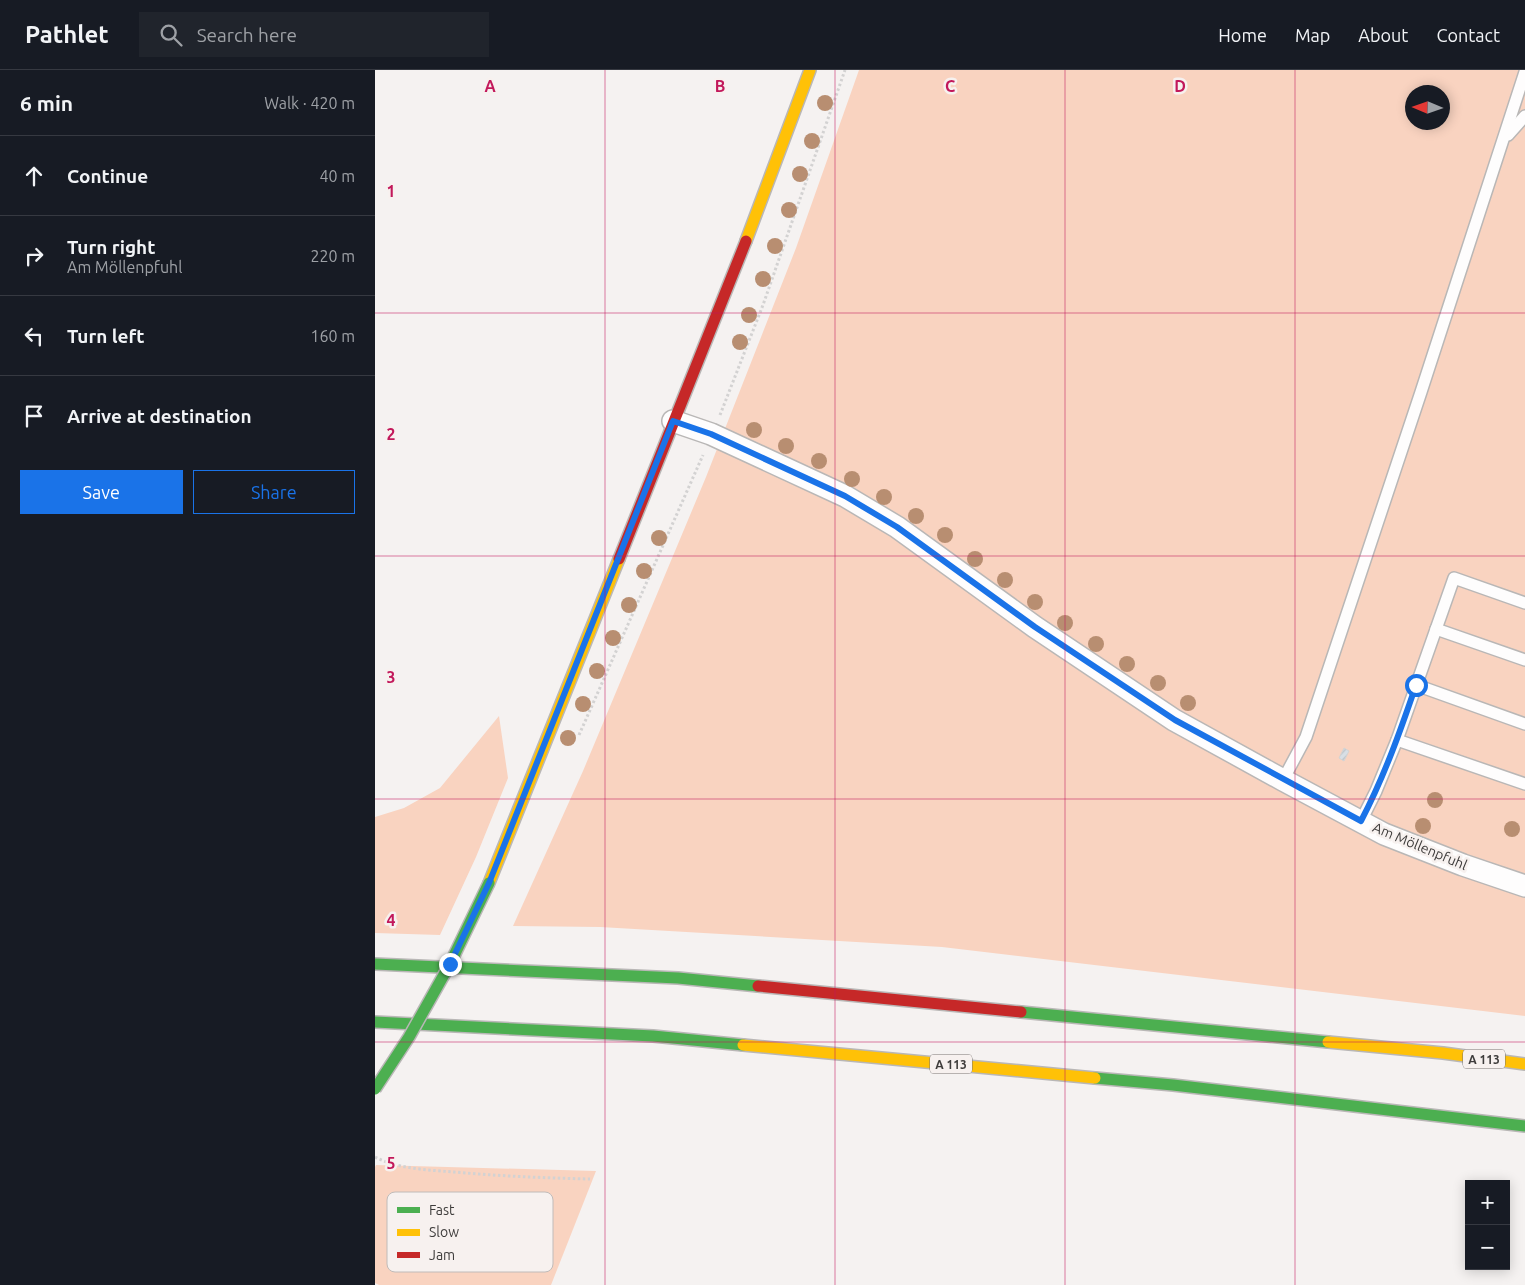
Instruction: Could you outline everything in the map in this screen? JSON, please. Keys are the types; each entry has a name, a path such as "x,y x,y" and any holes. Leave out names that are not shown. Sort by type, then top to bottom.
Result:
{"main road":[{"path":"375,1089 409,1036 450,964 489,883 762,202 810,70"},
{"name":"A 113","path":"375,964 678,978 1443,1053 1525,1064"},
{"name":"A 113","path":"375,1022 663,1037 1173,1085 1525,1126"}],"street":[{"name":"Am Möllenpfuhl","path":"673,421 711,434 845,496 897,527 1035,627 1175,720 1283,780 1384,834 1455,862 1525,886"}],"lane":[{"path":"1283,780 1306,736 1505,138 1525,72"},
{"path":"1505,138 1525,116"},
{"path":"1361,821 1376,791 1397,740 1454,578 1525,603"},
{"path":"1436,630 1525,660"},
{"path":"1416,685 1525,724"},
{"path":"1397,740 1525,784"}],"path":[{"path":"576,740 697,471 729,395 763,306 845,70"},
{"path":"375,1157 383,1162 421,1169 505,1176 590,1179"}],"shaded area":[{"path":"859,70 1525,70 1525,1016 942,947 600,927 513,926 583,771 706,477 796,248"},
{"path":"499,716 508,778 476,857 440,935 375,933 375,817 404,808 440,788"},
{"path":"376,1165 596,1171 551,1285 379,1285 375,1283"}],"building":[{"path":"1344,748 1349,751 1344,761 1339,758"}],"traffic: fast":[{"path":"375,1089 409,1037 450,964 489,883"},
{"path":"375,964 678,978 758,986"},
{"path":"1021,1012 1328,1042"},
{"path":"375,1022 653,1036 743,1045"},
{"path":"1095,1078 1173,1085 1525,1126"}],"traffic: slow":[{"path":"746,241 810,70"},
{"path":"489,883 619,559"},
{"path":"1328,1042 1443,1053 1525,1064"},
{"path":"743,1045 1095,1078"}],"traffic: jam":[{"path":"619,559 746,241"},
{"path":"758,986 1021,1012"}],"route":[{"path":"450,964 489,883 673,421 711,434 845,496 897,527 977,583 1035,627 1175,720 1361,821 1376,791 1397,740 1416,685"}]}
